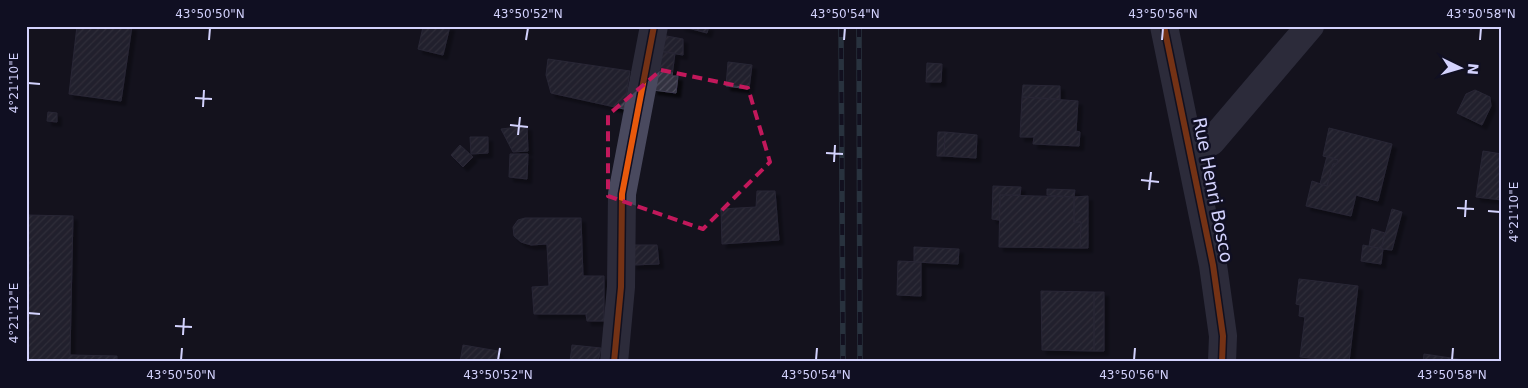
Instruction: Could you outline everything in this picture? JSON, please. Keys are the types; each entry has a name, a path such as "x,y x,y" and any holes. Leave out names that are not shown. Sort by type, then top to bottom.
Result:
{"street":[{"path":"614,362 621,287 622,194 654,26"},
{"name":"Rue Henri Bosco","path":"1164,26 1214,274 1223,336 1222,362"},
{"path":"1190,150 1211,142 1310,26"}],"highlighted area":[{"path":"661,70 748,88 770,162 703,229 608,196 608,115"}],"building":[{"path":"77,26 132,26 121,101 69,94"},
{"path":"419,26 450,26 443,55 418,49 423,27"},
{"path":"680,26 709,26 707,33"},
{"path":"661,35 683,39 683,55 658,51"},
{"path":"658,51 675,53 672,76 678,76 676,93 653,90"},
{"path":"548,59 630,71 624,109 551,93 546,75"},
{"path":"728,62 752,65 749,89 726,86"},
{"path":"927,63 942,64 941,82 926,82"},
{"path":"1023,85 1060,86 1060,99 1022,97"},
{"path":"1475,90 1490,97 1491,106 1482,125 1457,113 1466,94"},
{"path":"1022,97 1078,101 1076,131 1080,132 1079,146 1033,144 1034,137 1020,137"},
{"path":"48,112 57,113 57,122 47,121"},
{"path":"527,126 528,151 513,152 501,129"},
{"path":"1329,128 1392,144 1378,201 1356,195 1351,216 1306,206 1312,181 1327,186 1333,164 1337,164 1338,160 1323,156"},
{"path":"938,132 945,132 944,156 937,156"},
{"path":"945,132 977,135 976,158 944,156"},
{"path":"470,137 488,137 488,153 471,154"},
{"path":"460,145 473,157 463,167 451,155"},
{"path":"1483,151 1502,154 1502,200 1476,197"},
{"path":"510,154 528,154 527,179 509,177"},
{"path":"1327,156 1338,160 1337,164 1333,164 1327,186 1320,184"},
{"path":"993,186 1021,187 1020,195 1000,195 999,220 992,219"},
{"path":"1047,189 1075,190 1074,197 1047,195"},
{"path":"757,191 775,191 779,240 722,244 721,209 756,207"},
{"path":"1000,195 1074,197 1074,222 1081,222 1080,248 999,247"},
{"path":"1088,196 1088,248 1080,248 1081,222 1074,222 1074,197"},
{"path":"1392,209 1402,212 1392,250 1381,249"},
{"path":"26,215 73,216 70,355 117,356 117,362 26,362"},
{"path":"525,218 581,218 583,276 604,276 604,321 587,321 586,314 534,314 532,287 549,286 547,244 531,245 521,242 514,236 513,227 518,220"},
{"path":"1372,229 1385,233 1381,249 1369,246"},
{"path":"632,245 657,245 659,264 632,265"},
{"path":"1363,245 1383,249 1381,264 1361,261"},
{"path":"914,247 959,249 958,264 914,262"},
{"path":"898,261 921,262 921,296 897,295"},
{"path":"1299,279 1358,286 1349,362 1300,357 1305,317 1299,316 1300,305 1296,304"},
{"path":"1041,291 1094,292 1094,351 1042,350"},
{"path":"1094,292 1104,292 1104,351 1094,351"},
{"path":"463,345 498,351 496,362 460,362"},
{"path":"572,345 601,348 598,362 570,362"},
{"path":"1424,354 1478,362 1423,362"}],"railway":[{"path":"841,26 843,362"},
{"path":"859,26 860,362"}],"cycle path":[{"path":"614,362 621,287 622,194 654,26"},
{"path":"1164,26 1213,265 1223,336 1222,362"}]}
